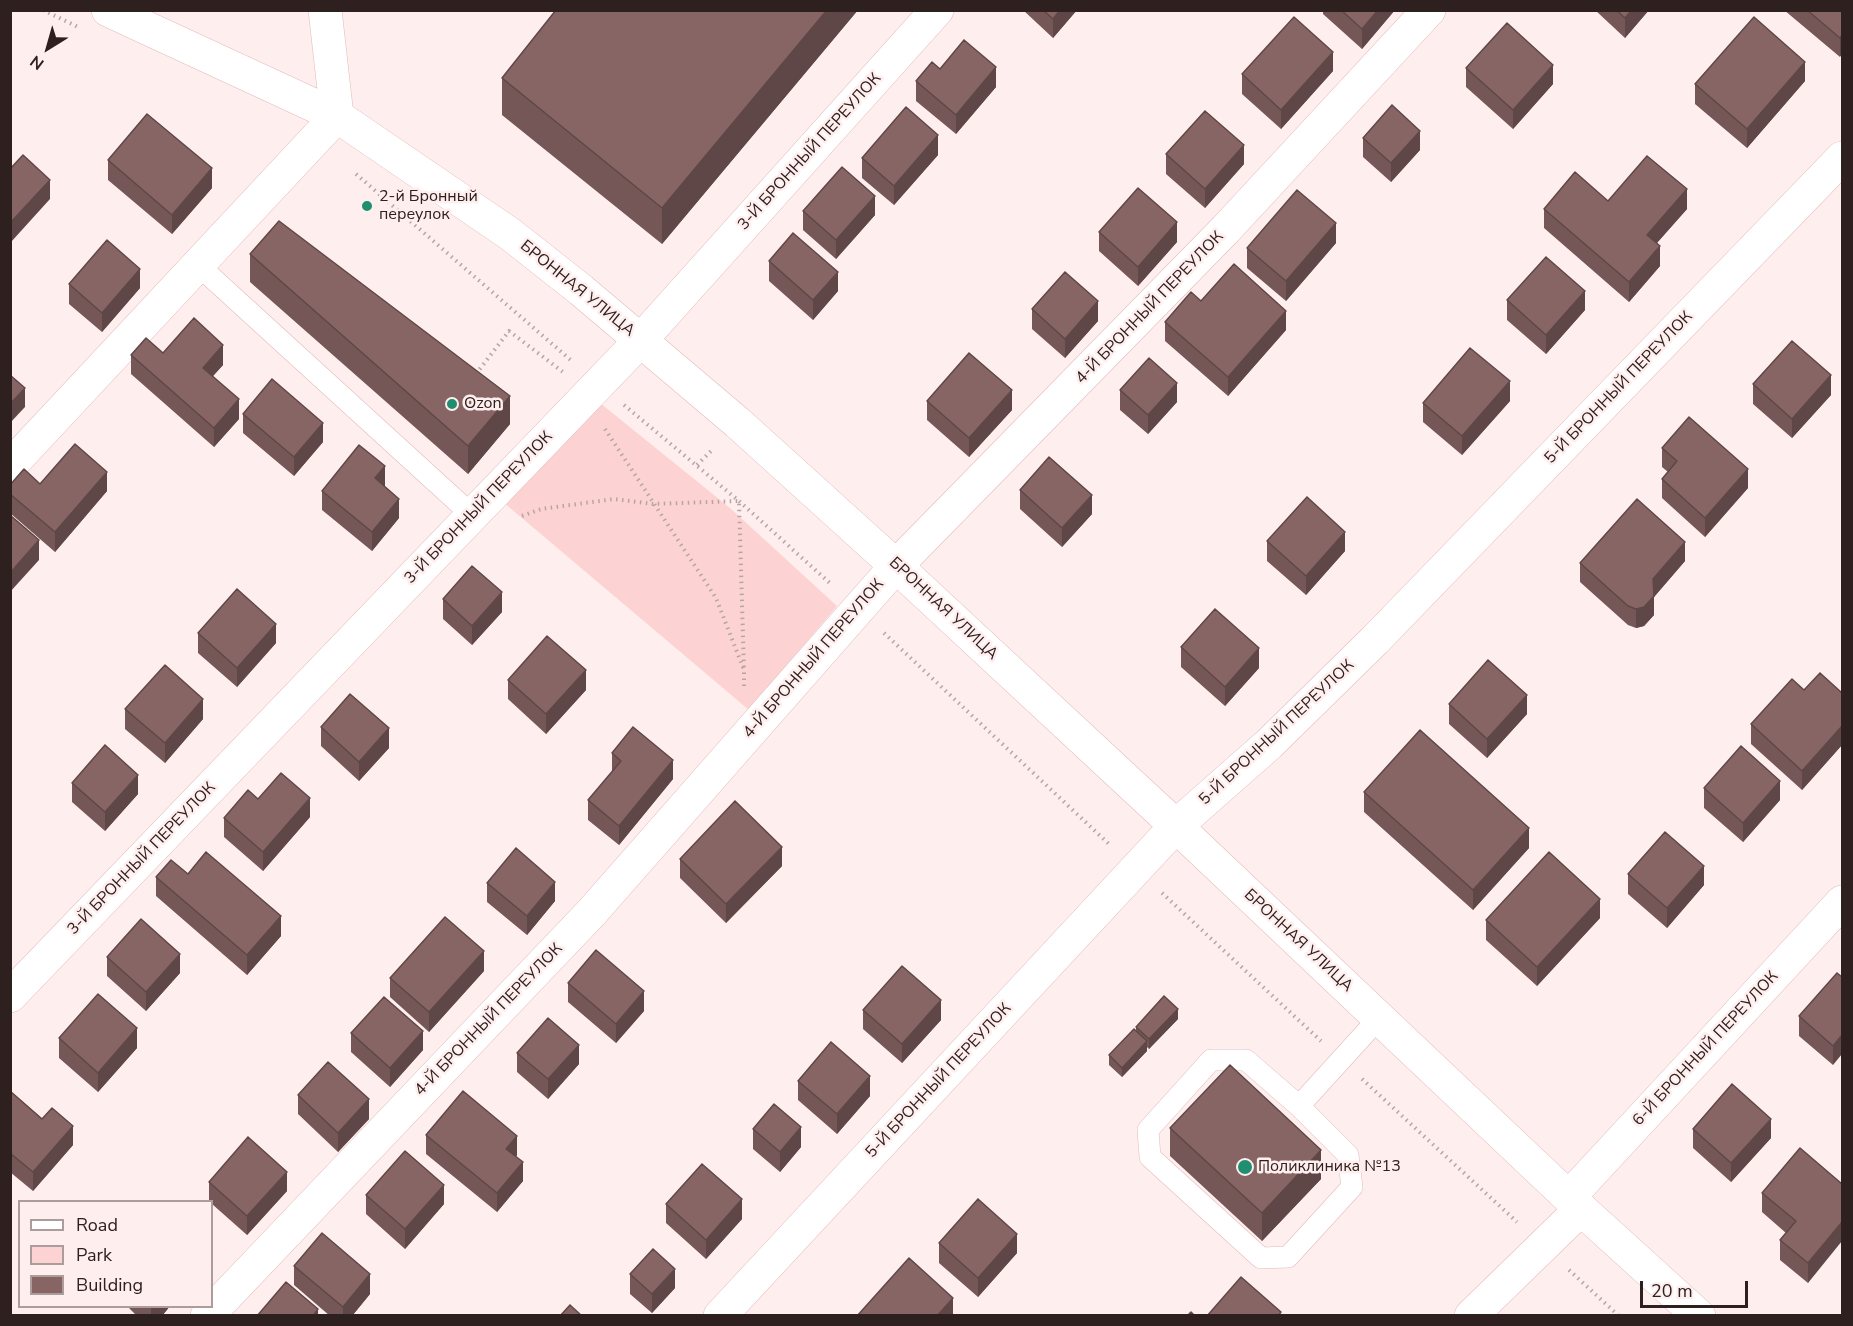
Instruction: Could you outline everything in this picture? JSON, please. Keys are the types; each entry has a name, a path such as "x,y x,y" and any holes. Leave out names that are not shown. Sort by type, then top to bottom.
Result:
{"street":[{"name":"БРОННАЯ УЛИЦА","path":"108,10 337,116 510,234 640,340 738,423 896,566 1176,826 1575,1203 1699,1316"},
{"path":"10,466 337,116 325,10"},
{"name":"3-Й БРОННЫЙ ПЕРЕУЛОК","path":"10,996 640,340 937,10"},
{"name":"4-Й БРОННЫЙ ПЕРЕУЛОК","path":"207,1316 592,912 896,566 1227,229 1429,10"},
{"name":"5-Й БРОННЫЙ ПЕРЕУЛОК","path":"720,1316 1176,826 1269,744 1376,640 1842,158"},
{"name":"6-Й БРОННЫЙ ПЕРЕУЛОК","path":"1471,1316 1575,1203 1842,902"}],"lane":[{"path":"198,264 472,515"},
{"path":"1299,1106 1379,1018"},
{"path":"1211,1060 1246,1060 1299,1106 1348,1155 1352,1187 1288,1257 1261,1258 1150,1157 1148,1130 1211,1060"}],"path":[{"path":"473,379 509,332 587,395 653,504 716,597 744,670"},
{"path":"520,517 542,510 614,499 653,504 740,501 744,670 743,740"}],"green space":[{"path":"600,403 730,508 837,606 749,710 503,502"}],"building":[{"path":"556,10 827,10 662,208 502,78"},
{"path":"1043,10 1060,10 1053,19"},
{"path":"1341,10 1378,10 1362,29"},
{"path":"1616,10 1632,10 1625,18"},
{"path":"1807,10 1842,10 1840,38"},
{"path":"1294,17 1333,52 1281,110 1242,74"},
{"path":"1754,17 1805,62 1747,129 1695,84"},
{"path":"1507,23 1553,65 1513,110 1466,68"},
{"path":"964,40 996,67 956,115 916,81 932,62 940,69"},
{"path":"1392,105 1420,131 1391,163 1363,138"},
{"path":"906,107 938,135 894,186 862,158"},
{"path":"1205,111 1244,145 1205,189 1166,154"},
{"path":"147,114 212,168 172,215 108,160"},
{"path":"23,155 50,180 11,222 10,169"},
{"path":"1647,156 1687,189 1647,235 1660,246 1629,282 1544,209 1575,172 1608,201"},
{"path":"842,167 875,196 836,240 803,211"},
{"path":"1138,188 1177,222 1138,267 1099,232"},
{"path":"1297,190 1336,223 1286,281 1247,248"},
{"path":"279,221 510,396 468,446 250,254"},
{"path":"793,233 838,272 813,300 769,261"},
{"path":"107,240 140,269 102,313 69,284"},
{"path":"1546,257 1585,291 1546,335 1507,300"},
{"path":"1234,264 1286,311 1228,377 1165,322 1191,292 1201,301"},
{"path":"1065,272 1098,301 1065,339 1032,309"},
{"path":"194,318 223,345 203,368 239,399 214,428 131,355 146,338 163,353"},
{"path":"1792,341 1831,375 1792,419 1753,384"},
{"path":"1470,348 1510,381 1462,436 1423,403"},
{"path":"969,353 1012,390 969,438 927,401"},
{"path":"1149,358 1177,383 1148,415 1120,390"},
{"path":"10,375 25,388 10,404"},
{"path":"272,379 323,423 294,457 243,414"},
{"path":"1689,417 1748,469 1705,518 1662,479 1677,461 1662,448"},
{"path":"75,444 107,472 55,532 10,494 10,485 24,469 40,484"},
{"path":"359,445 385,466 375,478 399,499 372,532 322,491"},
{"path":"1049,457 1092,495 1062,528 1020,490"},
{"path":"1307,497 1345,532 1306,576 1267,541"},
{"path":"1637,499 1685,542 1653,579 1654,596 1644,607 1636,609 1628,606 1580,563"},
{"path":"10,515 39,540 10,573"},
{"path":"472,566 502,592 472,626 443,599"},
{"path":"237,589 276,624 237,668 198,633"},
{"path":"1215,609 1259,648 1225,687 1181,647"},
{"path":"547,636 586,670 546,714 508,680"},
{"path":"1488,660 1527,695 1487,739 1449,704"},
{"path":"165,665 203,699 165,743 125,709"},
{"path":"1820,673 1842,693 1842,726 1802,771 1751,724 1792,679 1804,690"},
{"path":"350,694 389,728 359,762 321,727"},
{"path":"633,727 673,760 619,826 588,800 621,761 612,753"},
{"path":"1420,730 1529,828 1473,890 1364,792"},
{"path":"105,745 138,775 105,812 72,783"},
{"path":"1741,746 1780,781 1743,823 1704,788"},
{"path":"281,773 310,798 263,852 224,818 248,790 258,799"},
{"path":"735,801 782,847 726,904 680,859"},
{"path":"1665,832 1704,866 1667,908 1628,874"},
{"path":"516,848 555,882 527,916 487,883"},
{"path":"206,852 281,916 247,955 156,877 171,860 188,874"},
{"path":"1549,852 1600,899 1537,967 1486,920"},
{"path":"445,917 484,951 429,1012 390,978"},
{"path":"141,919 180,954 146,992 107,957"},
{"path":"596,950 644,991 616,1024 568,983"},
{"path":"902,966 941,1000 902,1044 863,1010"},
{"path":"1837,973 1842,977 1842,1035 1833,1046 1799,1016"},
{"path":"98,994 137,1028 98,1073 59,1038"},
{"path":"1164,996 1178,1009 1149,1039 1136,1027"},
{"path":"384,997 423,1031 390,1068 351,1033"},
{"path":"548,1018 579,1045 548,1079 517,1053"},
{"path":"1134,1029 1147,1041 1122,1068 1109,1055"},
{"path":"831,1042 870,1076 837,1114 798,1081"},
{"path":"328,1062 369,1099 338,1133 298,1095"},
{"name":"Поликлиника №13","path":"1230,1065 1321,1150 1262,1213 1170,1128"},
{"path":"1732,1084 1771,1119 1731,1163 1693,1129"},
{"path":"10,1091 42,1119 52,1108 73,1126 33,1172 10,1153"},
{"path":"463,1091 517,1136 506,1149 523,1162 497,1193 426,1135"},
{"path":"774,1104 801,1127 780,1152 753,1129"},
{"path":"248,1137 287,1172 247,1216 209,1182"},
{"path":"1800,1148 1842,1184 1842,1222 1808,1263 1780,1240 1796,1221 1762,1193"},
{"path":"405,1151 444,1185 405,1229 366,1195"},
{"path":"702,1164 742,1199 706,1240 666,1204"},
{"path":"978,1199 1017,1234 978,1278 939,1243"},
{"path":"322,1233 370,1274 343,1307 294,1266"},
{"path":"653,1249 675,1269 652,1294 630,1274"},
{"path":"909,1258 953,1298 937,1316 857,1316"},
{"path":"1241,1277 1281,1312 1278,1316 1207,1316"},
{"path":"286,1282 318,1309 313,1316 257,1316"},
{"path":"570,1305 582,1316 560,1316"}],"place":[{"name":"2-й Бронный переулок","path":"367,206"},
{"name":"Ozon","path":"452,404"},
{"name":"Поликлиника №13","path":"1245,1167"}]}
